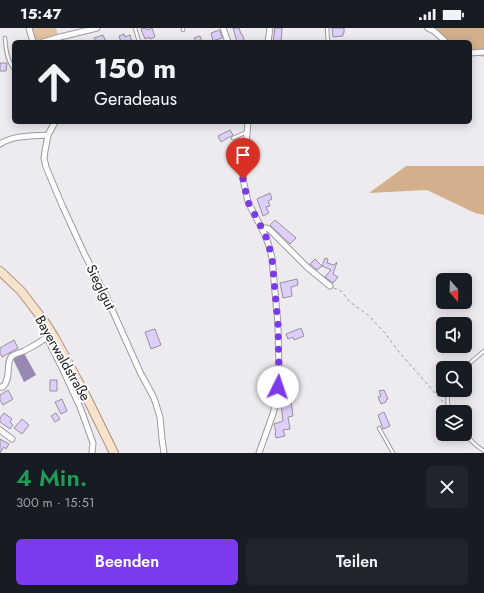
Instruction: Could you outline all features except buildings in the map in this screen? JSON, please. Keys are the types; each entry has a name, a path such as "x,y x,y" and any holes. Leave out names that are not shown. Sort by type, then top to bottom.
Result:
{"main road":[{"name":"Bayerwaldstraße","path":"0,271 21,291 53,334 114,453"}],"street":[{"path":"29,28 32,40"},
{"path":"61,39 97,28"},
{"path":"223,28 227,40"},
{"path":"268,40 270,28"},
{"path":"428,28 434,31 444,40"},
{"path":"472,53 484,52"},
{"name":"Sieglgut","path":"54,124 48,135 44,158 46,168 140,372 154,398 160,417 164,453"},
{"path":"248,124 243,179 248,202 262,228 272,258 278,325 279,372 276,401 273,414 258,453"},
{"path":"0,144 14,138 24,136 48,135"},
{"path":"262,228 269,229 307,267 330,286"},
{"path":"0,388 4,387 8,380 9,366 12,356 36,345 44,339 46,340 63,370 80,407 92,439 92,453"},
{"path":"0,430 12,438"}],"lane":[{"path":"135,28 138,40"},
{"path":"327,28 328,40"},
{"path":"5,38 6,53 12,66"},
{"path":"233,138 247,132"},
{"path":"472,361 484,350"},
{"path":"379,428 393,453"},
{"path":"472,441 484,451"}],"path":[{"path":"330,286 341,291 350,302 385,333 399,352 445,405"}],"shaded area":[{"path":"32,28 56,28 58,35 40,40 35,39"},
{"path":"425,28 484,28 484,57 472,54 472,40 449,40 432,30"},
{"path":"406,166 484,166 484,215 475,213 427,190 369,193"},
{"path":"24,353 36,375 24,382 13,359"}],"route":[{"path":"243,179 248,202 265,234 272,258 278,325 278,387"}]}
